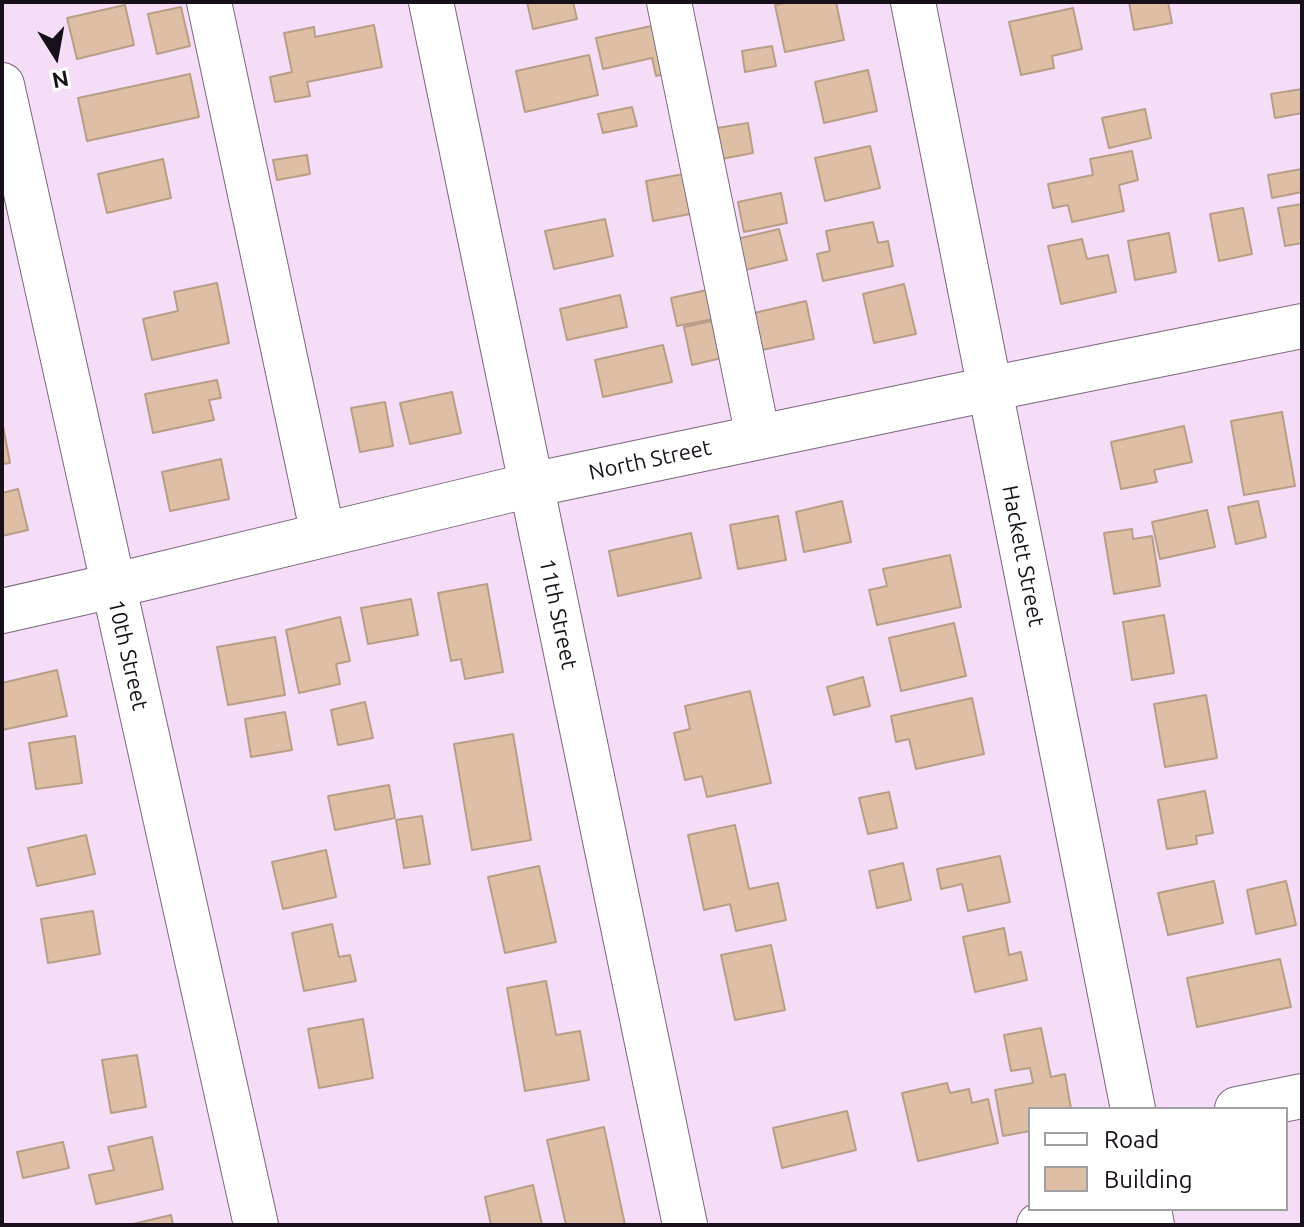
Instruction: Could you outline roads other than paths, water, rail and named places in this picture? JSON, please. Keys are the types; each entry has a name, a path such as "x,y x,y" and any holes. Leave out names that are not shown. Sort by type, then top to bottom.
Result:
{"street":[{"path":"209,2 323,535"},
{"name":"11th Street","path":"431,2 685,1225"},
{"path":"669,2 758,437"},
{"name":"Hackett Street","path":"913,2 1133,1107"},
{"name":"10th Street","path":"2,85 256,1225"},
{"name":"North Street","path":"2,611 531,485 1302,326"},
{"path":"1247,1107 1302,1096"},
{"path":"1039,1225 1104,1211"}]}
